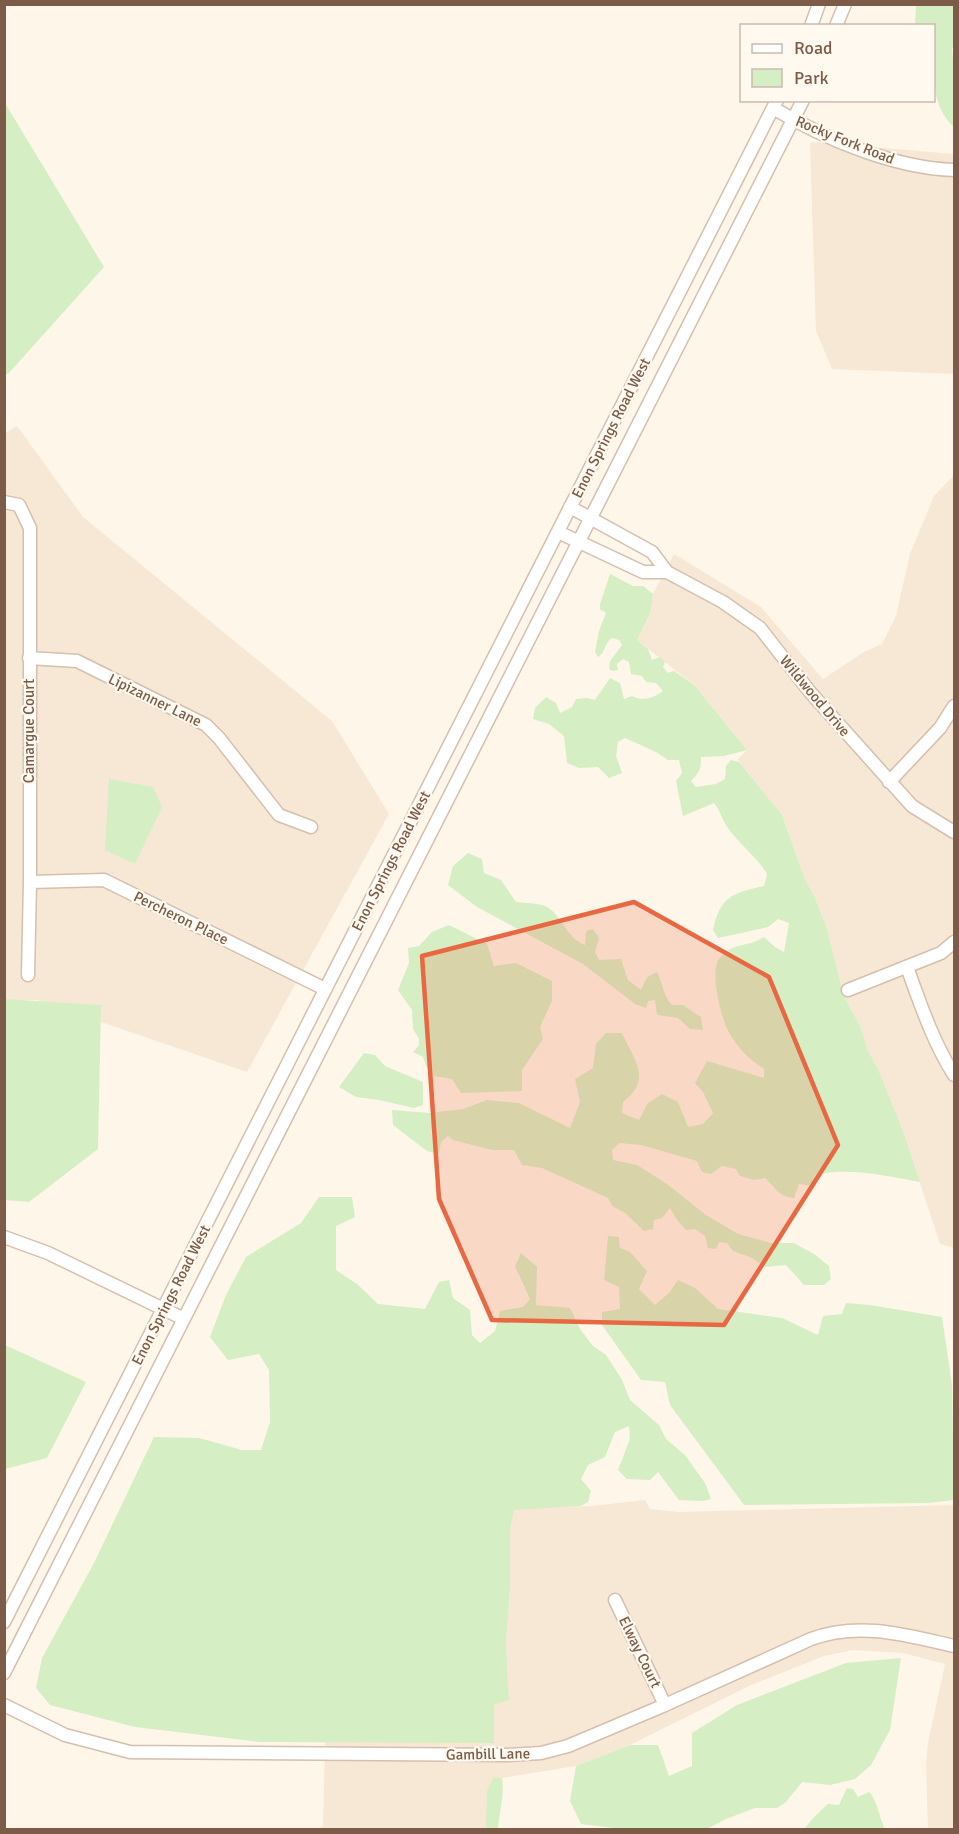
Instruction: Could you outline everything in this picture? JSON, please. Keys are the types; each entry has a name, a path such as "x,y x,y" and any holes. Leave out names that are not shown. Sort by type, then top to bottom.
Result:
{"street":[{"path":"812,24 819,4"},
{"path":"838,24 845,4"},
{"path":"4,1673 802,102"},
{"name":"Rocky Fork Road","path":"775,104 794,120 824,135 892,160 954,170"},
{"name":"Enon Springs Road West","path":"4,1622 775,104"},
{"name":"Camargue Court","path":"4,502 20,505 30,528 30,882 27,975"},
{"name":"Wildwood Drive","path":"570,507 652,552 667,572 723,602 760,628 810,692 889,782 912,806 954,832"},
{"name":"Wildwood Drive","path":"558,532 643,572 667,572"},
{"name":"Lipizanner Lane","path":"29,658 77,662 206,725 219,738 279,815 311,827"},
{"path":"889,782 940,728 954,706"},
{"name":"Percheron Place","path":"30,882 104,880 325,990"},
{"path":"848,990 941,953 954,942"},
{"path":"907,967 921,1007 954,1075"},
{"path":"4,1237 48,1254 184,1319"},
{"name":"Elway Court","path":"615,1600 665,1705"},
{"name":"Gambill Lane","path":"4,1705 65,1735 130,1752 486,1755 542,1753 568,1746 665,1705 811,1638 834,1632 873,1629 954,1646"}],"highlighted area":[{"path":"634,902 769,977 838,1145 724,1325 492,1320 439,1199 422,956"}],"shaded area":[{"path":"810,142 954,154 954,374 832,369 816,331"},
{"path":"17,426 83,517 332,721 389,814 247,1072 37,1000 5,1001 4,434"},
{"path":"954,475 954,1248 940,1244 902,1128 878,1069 868,1051 861,1028 844,996 826,926 804,877 782,815 739,762 738,759 747,750 694,685 637,640 651,611 653,594 674,554 761,607 823,679 864,652 882,644 896,616 910,554 934,496"},
{"path":"645,1500 650,1509 679,1512 954,1505 954,1829 928,1829 926,1763 928,1743 945,1664 903,1653 853,1650 824,1656 749,1686 630,1745 576,1766 493,1778 486,1829 318,1830 323,1825 325,1742 494,1742 494,1705 509,1700 506,1645 510,1587 510,1531 514,1509 591,1506"}],"green space":[{"path":"916,5 954,5 954,45 952,49 954,127 939,106 936,93 935,24 915,24"},
{"path":"5,103 104,267 8,374 5,374"},
{"path":"610,574 633,586 643,586 653,594 651,611 637,640 648,649 652,660 660,657 665,662 663,667 668,673 674,671 694,685 747,750 724,756 701,757 699,770 691,781 696,787 716,784 725,779 726,766 731,760 739,762 782,815 804,877 826,926 844,996 861,1028 868,1051 878,1069 902,1128 920,1182 868,1173 828,1173 815,1175 812,1186 799,1184 794,1198 781,1194 765,1178 754,1180 740,1176 736,1169 722,1166 711,1174 702,1172 697,1161 641,1145 620,1143 612,1150 613,1160 637,1165 667,1184 706,1215 738,1234 771,1243 794,1243 814,1254 829,1266 831,1279 824,1285 804,1285 786,1265 765,1267 752,1258 733,1251 727,1243 719,1242 716,1249 708,1248 705,1236 695,1229 686,1230 670,1208 662,1218 654,1220 653,1229 644,1231 625,1213 612,1206 608,1198 542,1168 522,1165 514,1150 492,1150 453,1140 448,1136 441,1142 439,1154 427,1151 393,1125 392,1110 429,1113 463,1109 487,1100 519,1103 570,1128 580,1102 575,1079 593,1068 596,1044 606,1033 622,1033 636,1061 639,1077 637,1085 632,1094 623,1102 622,1113 639,1120 647,1104 662,1094 678,1102 688,1127 703,1124 713,1113 703,1092 695,1083 707,1061 764,1078 764,1069 742,1050 727,1029 716,986 716,966 719,959 731,949 764,937 784,952 789,923 778,919 768,927 718,938 713,930 724,903 736,894 764,886 767,874 730,831 714,803 683,816 676,781 682,773 679,760 668,760 625,738 618,742 616,756 622,773 609,778 598,767 579,768 567,763 564,736 549,724 533,719 535,708 546,697 556,703 560,713 572,707 576,699 595,700 610,678 620,683 624,699 632,696 640,699 648,698 663,691 656,683 646,682 642,676 631,674 629,662 623,659 617,664 618,670 609,669 610,661 622,645 619,640 612,638 609,640 598,657 595,652 599,631 606,613 600,609 600,604"},
{"path":"109,779 153,787 162,807 135,864 105,850"},
{"path":"468,853 482,859 484,873 501,880 516,902 538,904 551,909 578,942 585,945 586,931 593,929 599,938 595,952 599,960 621,959 628,980 641,990 647,977 657,972 672,1005 683,1005 701,1017 703,1030 690,1029 678,1018 657,1015 655,1000 648,1001 646,1008 635,1004 583,964 477,907 448,885 453,866"},
{"path":"449,925 487,944 494,966 516,963 552,981 552,1001 540,1027 543,1039 522,1070 522,1091 461,1093 452,1079 434,1076 426,1066 423,1057 413,1052 419,1045 419,1039 413,1029 412,1010 398,990 409,963 408,948 419,946 432,932"},
{"path":"4,999 101,1005 98,1149 29,1202 5,1200"},
{"path":"364,1053 375,1055 385,1066 423,1082 423,1105 414,1108 356,1097 339,1087"},
{"path":"319,1197 352,1197 355,1217 336,1226 336,1270 357,1284 378,1304 425,1309 439,1282 449,1280 453,1298 470,1310 472,1335 480,1343 495,1331 500,1311 523,1307 530,1299 515,1266 521,1253 537,1267 536,1305 570,1308 580,1329 592,1345 606,1355 622,1380 630,1400 659,1425 666,1439 685,1455 705,1483 711,1499 679,1500 658,1472 650,1480 627,1479 618,1470 630,1439 629,1426 615,1432 605,1457 588,1465 581,1479 591,1491 588,1502 581,1506 514,1510 510,1531 510,1587 506,1645 509,1700 494,1705 494,1743 260,1742 135,1727 50,1705 36,1688 42,1658 94,1563 154,1437 199,1438 242,1450 261,1450 270,1422 269,1370 259,1354 228,1360 210,1337 226,1295 246,1257 301,1223"},
{"path":"608,1236 619,1237 620,1248 630,1252 647,1271 639,1289 655,1305 669,1293 678,1280 695,1288 718,1309 782,1318 818,1335 823,1316 842,1314 846,1303 942,1317 952,1385 954,1500 928,1503 744,1505 670,1405 665,1382 641,1380 602,1325 602,1312 620,1309 619,1287 604,1280"},
{"path":"5,1345 86,1382 47,1458 5,1469"},
{"path":"901,1658 890,1730 871,1765 855,1779 830,1785 802,1782 786,1802 777,1808 755,1808 707,1829 630,1830 581,1824 570,1801 576,1766 630,1745 658,1745 669,1776 692,1766 692,1733 737,1705 846,1663"},
{"path":"493,1778 502,1778 502,1804 498,1829 486,1829 487,1791"},
{"path":"847,1788 853,1789 858,1797 869,1792 885,1829 804,1829 828,1804 839,1805"}]}
